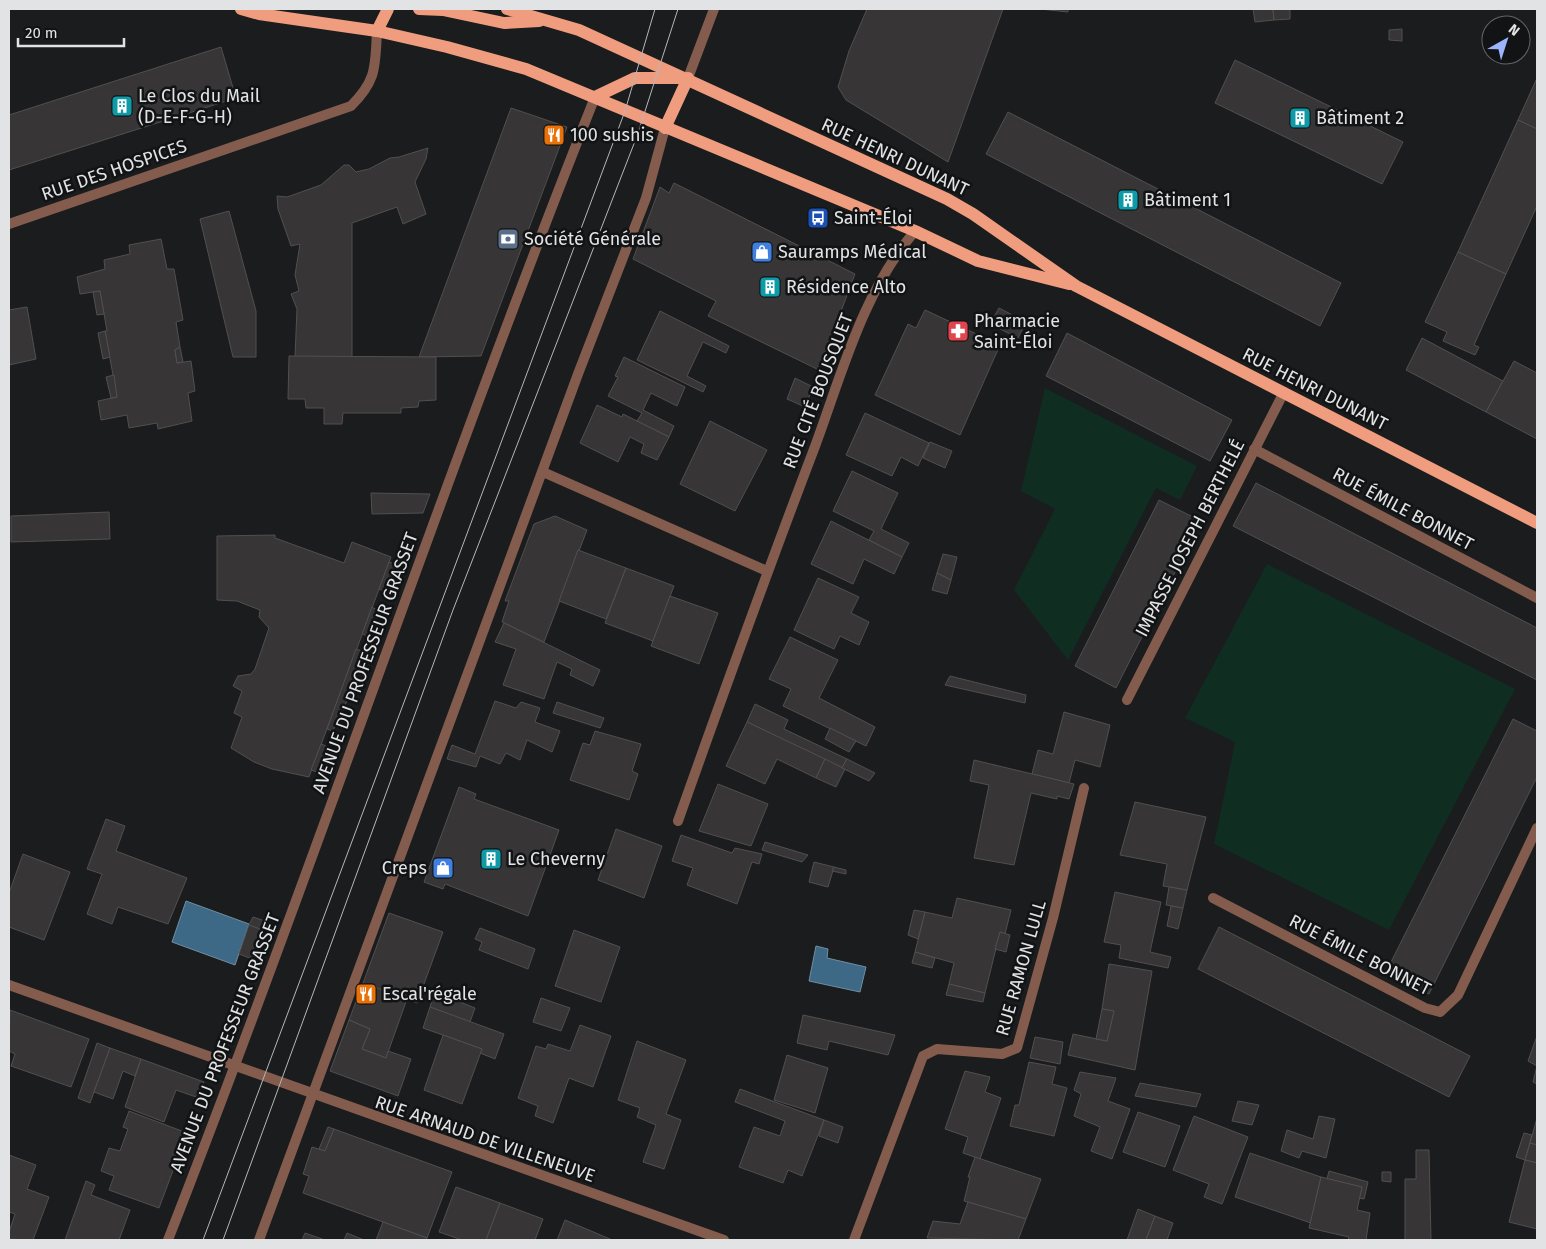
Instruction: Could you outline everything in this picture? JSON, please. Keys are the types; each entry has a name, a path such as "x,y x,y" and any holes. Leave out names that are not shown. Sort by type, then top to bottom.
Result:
{"main road":[{"name":"RUE HENRI DUNANT","path":"241,9 259,14 377,32 447,47 526,69 915,231 978,261 1076,286"},
{"path":"377,32 388,9"},
{"path":"419,9 443,10 504,23 549,20"},
{"name":"RUE HENRI DUNANT","path":"507,9 579,30 641,59 688,78 741,105 947,199 973,214 1076,286 1537,523"},
{"path":"595,97 635,78 688,78 664,128"}],"street":[{"path":"688,78 714,9"},
{"name":"RUE DES HOSPICES","path":"9,224 351,106 366,91 376,67 377,32"},
{"name":"AVENUE DU PROFESSEUR GRASSET","path":"168,1240 236,1066 420,557 595,97"},
{"path":"259,1240 646,198 664,128"},
{"name":"RUE CITÉ BOUSQUET","path":"678,821 867,305 892,260 915,231"},
{"name":"IMPASSE JOSEPH BERTHELÉ","path":"1127,700 1284,392"},
{"name":"RUE ÉMILE BONNET","path":"1254,449 1537,598"},
{"path":"543,472 768,571"},
{"name":"RUE RAMON LULL","path":"854,1240 923,1056 937,1049 1002,1054 1016,1048 1053,918 1084,788"},
{"name":"RUE ÉMILE BONNET","path":"1213,898 1425,1008 1440,1012 1458,995 1537,828"},
{"name":"RUE ARNAUD DE VILLENEUVE","path":"9,985 724,1240"}],"green space":[{"path":"1045,388 1197,466 1180,500 1156,488 1068,660 1014,590 1055,509 1021,491"},
{"path":"1267,564 1515,689 1389,930 1214,844 1235,742 1185,718"}],"water":[{"path":"186,901 249,924 235,965 172,942"},
{"path":"816,946 828,949 827,958 866,967 860,992 809,981"}],"building":[{"path":"867,9 1003,9 948,162 846,100 838,87 849,51"},
{"path":"1040,9 1068,9 1068,12"},
{"path":"1253,9 1273,9 1274,20 1255,22"},
{"path":"1273,9 1290,9 1290,19 1274,20"},
{"path":"1402,29 1402,41 1389,40 1389,30"},
{"name":"Le Clos du Mail (D-E-F-G-H)","path":"221,47 236,98 9,170 9,115"},
{"name":"Bâtiment 2","path":"1235,60 1403,142 1382,184 1215,103"},
{"path":"1537,78 1537,129 1518,120"},
{"path":"511,108 567,127 481,356 419,357"},
{"name":"Bâtiment 1","path":"1008,112 1341,283 1320,326 986,154"},
{"path":"1518,120 1537,129 1537,206 1506,274 1458,252"},
{"path":"428,148 426,159 415,182 426,214 403,224 397,207 352,223 352,357 295,357 297,309 291,294 299,291 295,275 300,244 291,246 278,209 277,196 287,197 321,185 344,165 349,165 356,172 369,169 390,158"},
{"name":"Résidence Alto","path":"674,183 855,274 819,370 708,316 716,301 633,259 660,187 669,193"},
{"path":"229,211 256,311 256,357 233,357 200,219"},
{"path":"161,239 167,269 174,269 183,320 176,322 180,347 175,350 177,363 191,361 195,391 188,393 192,421 158,429 157,423 129,428 127,415 101,420 98,401 117,397 105,331 107,331 100,291 80,294 77,277 105,269 104,260 130,254 129,245"},
{"path":"1458,252 1506,274 1474,345 1479,347 1475,355 1443,341 1447,332 1425,322"},
{"path":"100,291 104,314 97,315 93,292"},
{"path":"27,307 36,359 9,365 9,310"},
{"path":"999,308 1026,322 1018,338 990,324"},
{"path":"925,310 1000,345 960,435 875,395 908,324 916,328"},
{"path":"660,311 729,346 726,353 703,342 687,376 706,386 703,392 637,360"},
{"path":"105,331 110,357 103,359 98,333"},
{"path":"1067,333 1232,420 1210,461 1046,376"},
{"path":"1422,338 1503,381 1486,412 1406,370"},
{"path":"180,347 183,362 177,363 175,350"},
{"path":"289,356 436,357 436,400 419,401 418,407 401,408 401,413 343,413 342,424 324,424 324,408 306,408 305,399 288,399"},
{"path":"624,357 685,387 677,406 651,393 643,410 674,426 669,437 637,421 642,413 608,396 618,377 615,376"},
{"path":"1514,361 1537,373 1537,439 1486,412"},
{"path":"114,375 117,397 111,398 106,377"},
{"path":"795,378 813,387 805,407 787,399"},
{"path":"597,405 622,417 623,414 669,437 657,460 641,453 644,444 630,437 618,462 580,443"},
{"path":"865,413 929,443 918,466 901,457 892,476 846,455"},
{"path":"710,421 767,450 735,511 680,484"},
{"path":"930,442 952,451 945,468 923,458"},
{"path":"852,471 898,493 881,529 909,543 902,557 869,540 874,531 833,511"},
{"path":"1256,483 1537,628 1537,680 1233,526"},
{"path":"371,493 430,494 423,513 372,514"},
{"path":"1159,500 1201,521 1116,688 1075,666"},
{"path":"109,512 110,539 11,542 11,516"},
{"path":"555,516 587,530 544,642 502,622 509,601 505,601 534,524"},
{"path":"831,521 902,557 894,574 864,559 853,584 811,564"},
{"path":"275,535 275,538 344,563 352,542 391,557 309,777 272,769 254,762 231,748 242,717 234,713 242,691 233,686 238,676 251,674 255,669 269,628 259,617 260,610 237,601 217,600 217,536"},
{"path":"578,550 626,568 606,619 559,601"},
{"path":"943,554 957,557 951,580 937,573"},
{"path":"389,562 394,564 394,571 384,591 379,589"},
{"path":"626,568 674,586 653,641 605,623"},
{"path":"937,573 951,580 947,594 932,590"},
{"path":"818,578 859,597 851,613 869,622 859,645 840,636 834,649 794,630"},
{"path":"670,596 718,613 699,664 651,646"},
{"path":"372,607 377,610 376,623 367,636 362,634"},
{"path":"504,623 600,670 593,686 570,675 572,669 557,662 544,699 503,685 516,649 495,642"},
{"path":"790,637 838,660 819,698 875,727 866,746 783,706 791,689 769,679"},
{"path":"356,649 362,651 362,660 339,722 332,731 327,729"},
{"path":"950,676 1026,695 1025,703 945,685"},
{"path":"495,701 516,708 521,702 540,708 535,722 560,731 552,752 527,740 520,760 506,753 500,764 480,756 476,767 447,759 452,745 475,754"},
{"path":"557,702 604,718 600,728 553,713"},
{"path":"755,704 788,720 784,729 847,759 842,768 747,722"},
{"path":"1064,712 1110,725 1100,767 1075,760 1069,783 1032,774 1038,750 1053,754"},
{"path":"1513,719 1537,731 1537,777 1429,994 1386,972"},
{"path":"747,722 825,759 816,778 777,759 765,784 726,766"},
{"path":"830,728 856,741 849,752 825,739"},
{"path":"595,731 641,744 632,771 638,774 629,800 570,780 583,743 590,745"},
{"path":"321,744 326,746 326,756 317,772 311,770"},
{"path":"825,759 845,769 836,787 816,778"},
{"path":"847,759 875,773 869,781 842,768"},
{"path":"974,760 1074,784 1069,799 1057,796 1057,799 1031,793 1014,865 974,858 989,785 970,781"},
{"path":"718,784 768,804 751,846 699,831"},
{"name":"Le Cheverny","path":"459,787 476,794 474,799 559,830 528,916 445,884 443,889 424,882"},
{"path":"1135,802 1206,817 1187,890 1163,886 1167,864 1120,855"},
{"path":"106,819 125,826 116,851 187,878 168,924 118,907 112,924 87,914 102,874 87,869"},
{"path":"616,829 662,846 644,898 598,880"},
{"path":"681,835 732,853 735,848 762,854 759,864 752,862 737,904 687,885 693,868 672,861"},
{"path":"765,842 808,855 802,862 762,850"},
{"path":"23,854 70,872 44,940 9,927 9,893"},
{"path":"814,862 834,867 828,887 809,882"},
{"path":"834,867 846,870 846,874 832,871"},
{"path":"1169,887 1187,890 1183,908 1166,905"},
{"path":"1115,892 1161,902 1150,952 1171,957 1168,968 1119,958 1121,945 1104,942"},
{"path":"957,898 1011,910 1005,934 1000,932 985,993 949,984 954,963 915,952 925,912 952,918"},
{"path":"1171,906 1183,908 1178,929 1167,926"},
{"path":"914,910 925,912 918,939 908,935"},
{"path":"389,913 443,932 417,1003 363,983"},
{"path":"253,917 271,923 268,932 249,925"},
{"path":"249,925 268,932 257,961 239,954"},
{"path":"1219,927 1470,1056 1449,1097 1198,969"},
{"path":"480,928 535,949 528,969 479,950 482,942 475,939"},
{"path":"574,930 620,947 601,1002 555,986"},
{"path":"1000,932 1010,935 1006,952 995,949"},
{"path":"915,952 935,958 932,968 912,963"},
{"path":"1109,964 1152,971 1135,1070 1068,1055 1073,1034 1107,1041 1114,1011 1102,1009"},
{"path":"363,983 407,999 386,1058 362,1049 370,1029 349,1020"},
{"path":"949,984 985,993 983,1002 946,995"},
{"path":"435,992 475,1008 470,1022 430,1007"},
{"path":"541,998 570,1008 561,1031 533,1022"},
{"path":"430,1007 504,1034 495,1059 480,1053 482,1049 423,1028"},
{"path":"1102,1009 1114,1011 1107,1041 1096,1039"},
{"path":"10,1010 89,1039 71,1087 11,1066 15,1054 9,1051"},
{"path":"803,1015 895,1035 888,1055 829,1041 827,1050 797,1043"},
{"path":"349,1020 370,1029 362,1049 386,1058 388,1051 411,1059 398,1096 330,1071"},
{"path":"580,1025 611,1036 593,1087 569,1078 553,1123 535,1116 538,1106 518,1098 536,1046 546,1049 548,1044 570,1051"},
{"path":"443,1035 482,1049 462,1104 424,1090"},
{"path":"1537,1036 1537,1066 1528,1061"},
{"path":"1035,1037 1063,1042 1060,1064 1030,1058"},
{"path":"637,1041 686,1060 666,1114 681,1120 664,1169 643,1162 656,1125 637,1117 640,1108 618,1100"},
{"path":"97,1043 110,1048 90,1103 78,1098"},
{"path":"110,1048 141,1059 135,1076 123,1071 113,1099 94,1092"},
{"path":"787,1055 828,1068 815,1113 774,1100"},
{"path":"141,1059 204,1082 199,1098 176,1090 164,1122 125,1107"},
{"path":"1029,1062 1056,1067 1052,1084 1067,1088 1054,1136 1010,1126 1015,1105 1019,1105"},
{"path":"1537,1066 1537,1084 1533,1082"},
{"path":"965,1071 990,1077 985,1092 1001,1098 980,1159 963,1153 968,1137 945,1129"},
{"path":"1080,1072 1116,1078 1108,1101 1130,1109 1112,1159 1091,1151 1100,1127 1074,1116 1081,1094 1074,1090"},
{"path":"1140,1083 1201,1094 1196,1107 1135,1096"},
{"path":"740,1089 824,1120 802,1176 788,1170 783,1183 739,1167 754,1127 780,1136 785,1121 735,1102"},
{"path":"1238,1101 1259,1105 1252,1125 1232,1121"},
{"path":"129,1111 187,1133 159,1208 109,1190 114,1176 101,1171 109,1148 120,1151 128,1129 123,1127"},
{"path":"1138,1112 1180,1126 1165,1167 1123,1152"},
{"path":"1194,1116 1248,1137 1222,1204 1204,1197 1209,1184 1173,1170"},
{"path":"1319,1116 1335,1119 1326,1158 1302,1151 1299,1158 1281,1151 1287,1130 1313,1139"},
{"path":"1537,1118 1537,1145 1530,1143"},
{"path":"824,1120 843,1127 838,1143 819,1136"},
{"path":"328,1127 334,1129 325,1151 319,1149"},
{"path":"334,1129 452,1172 427,1238 303,1193 309,1176 303,1174 312,1147 325,1151"},
{"path":"1524,1133 1532,1135 1525,1160 1516,1157"},
{"path":"1530,1143 1537,1145 1537,1163 1525,1160"},
{"path":"1416,1150 1429,1150 1431,1240 1405,1240 1405,1179 1416,1179"},
{"path":"1250,1153 1321,1177 1311,1223 1235,1197"},
{"path":"9,1155 36,1165 27,1189 49,1197 33,1240 9,1239 9,1232 15,1214 9,1212"},
{"path":"975,1157 1041,1179 1026,1219 964,1201 970,1177 968,1177"},
{"path":"1525,1160 1537,1163 1537,1229 1509,1222"},
{"path":"1329,1171 1368,1182 1364,1199 1359,1198 1362,1187 1327,1179"},
{"path":"1382,1172 1391,1172 1391,1182 1382,1181"},
{"path":"1321,1177 1362,1187 1357,1210 1370,1213 1366,1240 1348,1240 1349,1237 1309,1228"},
{"path":"86,1181 95,1185 91,1195 130,1210 119,1240 65,1240"},
{"path":"456,1187 500,1203 486,1240 462,1240 439,1232"},
{"path":"968,1202 1026,1219 1018,1240 927,1238 933,1221 960,1224"},
{"path":"500,1203 543,1219 535,1240 486,1240"},
{"path":"1138,1209 1155,1216 1146,1240 1127,1240"},
{"path":"1155,1216 1173,1223 1167,1240 1146,1240"},
{"path":"565,1220 610,1239 610,1240 557,1240"},
{"path":"383,1222 427,1238 426,1240 376,1240"},
{"path":"305,1233 325,1240 302,1240"},
{"path":"347,1233 364,1240 344,1240"}],"tram line":[{"path":"203,1240 625,111 655,9"},
{"path":"223,1240 453,610 637,136 678,9"}],"place":[{"name":"Le Clos du Mail (D-E-F-G-H)","path":"122,106"},
{"name":"Bâtiment 2","path":"1300,118"},
{"name":"100 sushis","path":"554,135"},
{"name":"Bâtiment 1","path":"1128,200"},
{"name":"Saint-Éloi","path":"818,218"},
{"name":"Société Générale","path":"508,239"},
{"name":"Sauramps Médical","path":"762,252"},
{"name":"Résidence Alto","path":"770,287"},
{"name":"Pharmacie Saint-Éloi","path":"958,331"},
{"name":"Le Cheverny","path":"491,859"},
{"name":"Creps","path":"443,868"},
{"name":"Escal'régale","path":"366,994"}]}
